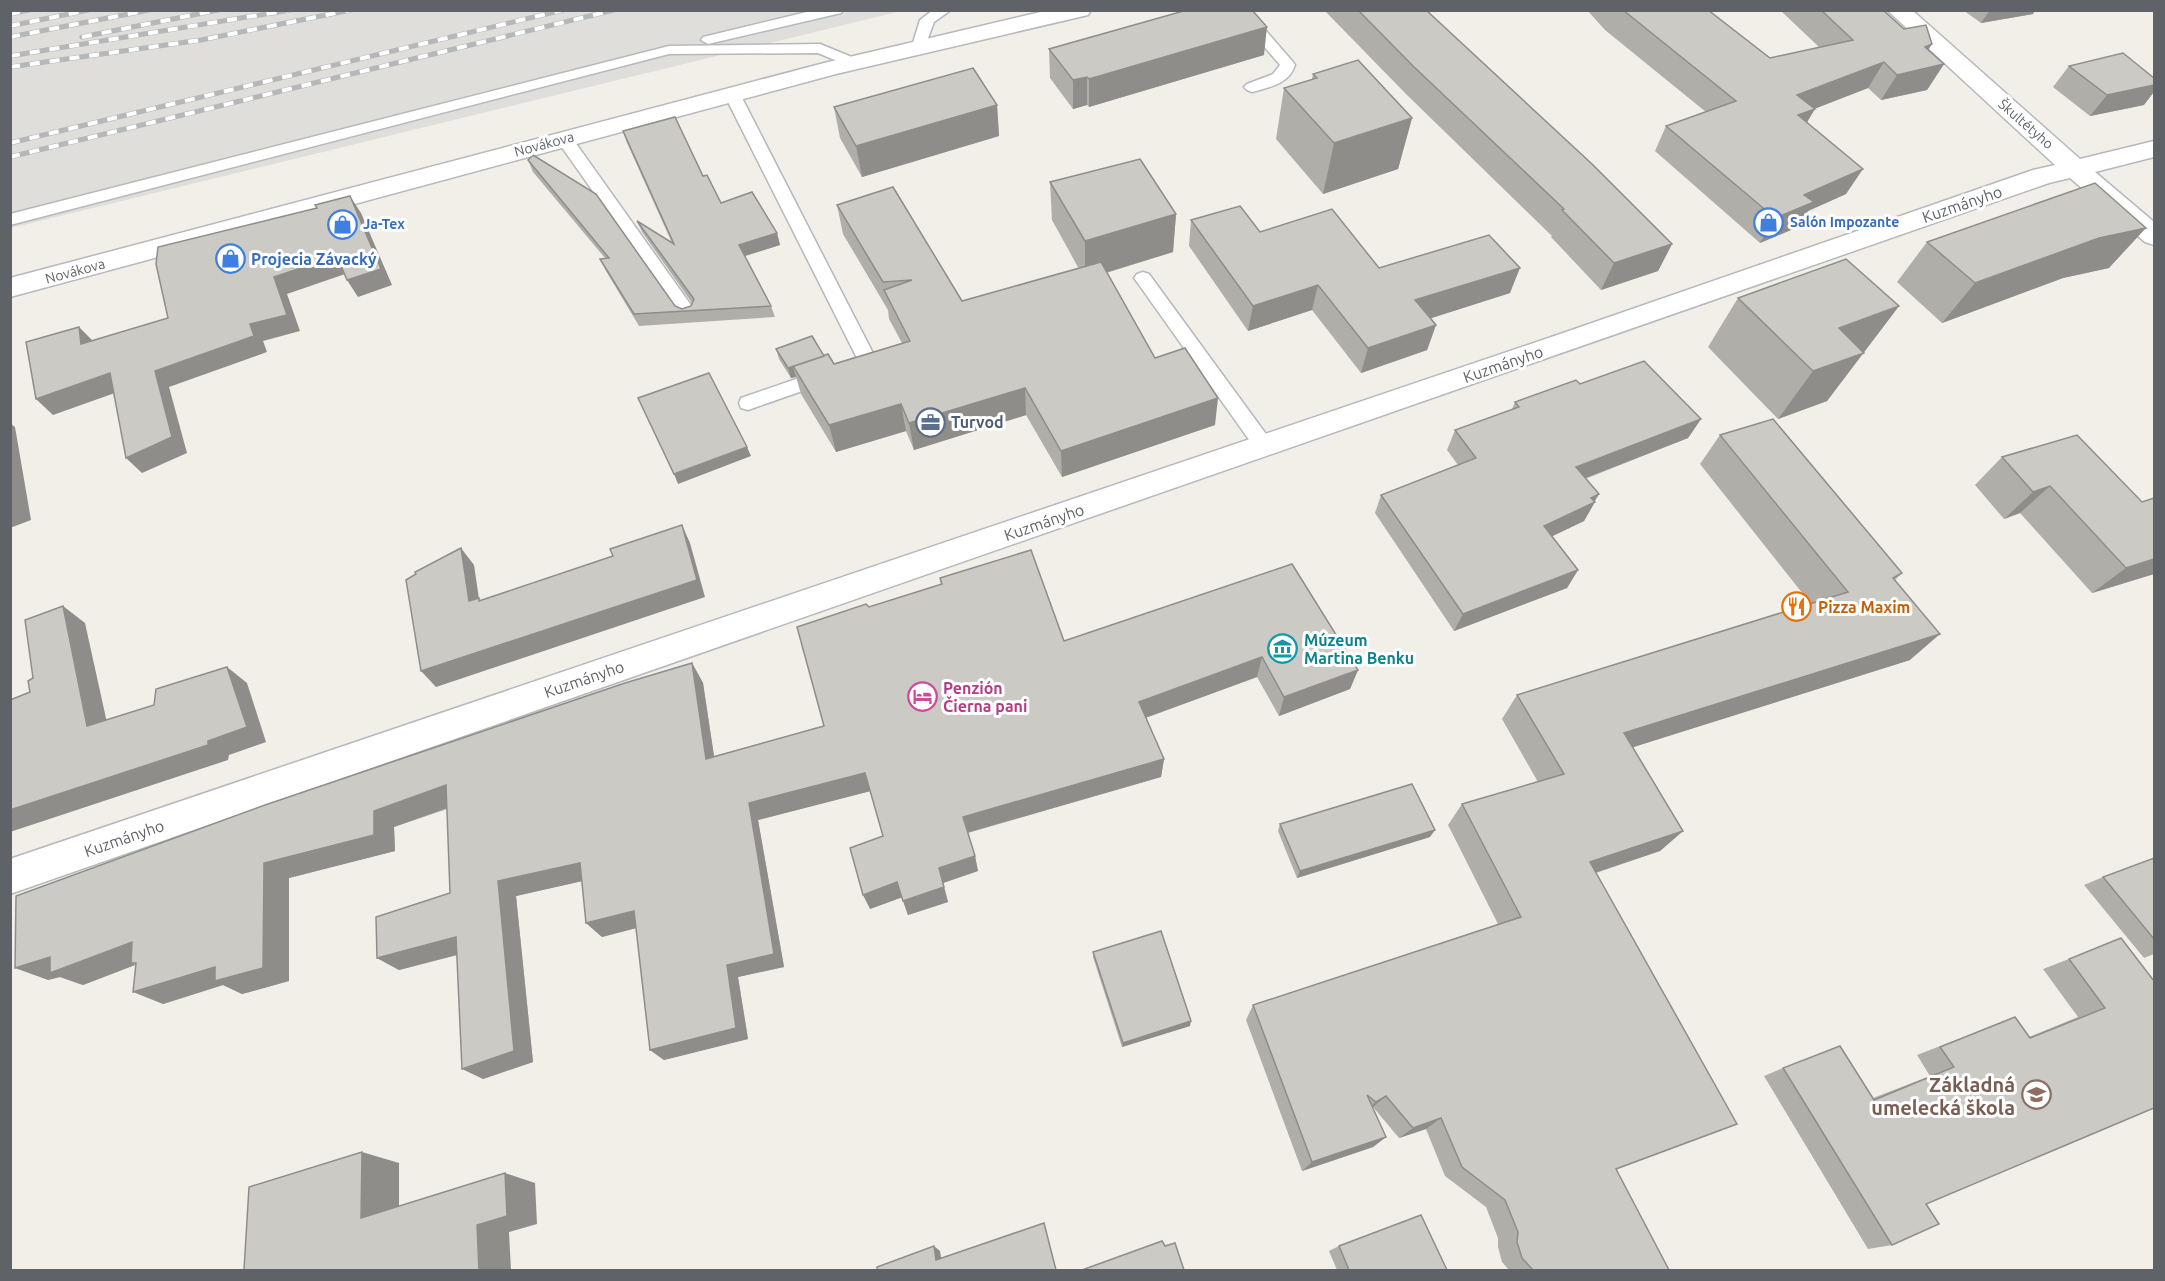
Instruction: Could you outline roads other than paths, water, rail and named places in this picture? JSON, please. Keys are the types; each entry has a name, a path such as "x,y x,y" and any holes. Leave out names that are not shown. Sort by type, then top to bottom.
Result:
{"street":[{"name":"Novákova","path":"10,288 732,94 919,46 1080,10"},
{"name":"Škultétyho","path":"1898,10 2042,140 2154,236"},
{"name":"Kuzmányho","path":"10,877 2031,180 2154,149"}],"lane":[{"path":"10,220 669,50 836,10"},
{"path":"919,46 927,20 944,10"},
{"path":"1240,10 1288,65 1287,71 1279,77 1252,87"},
{"path":"669,50 820,48 854,63"},
{"path":"732,94 868,361 748,403"},
{"path":"564,139 687,312"},
{"path":"1143,278 1264,446"}],"railway":[{"path":"10,14 29,10"},
{"path":"10,26 88,10"},
{"path":"10,37 149,10"},
{"path":"82,37 218,10"},
{"path":"10,56 290,10"},
{"path":"10,67 201,40 351,10"},
{"path":"10,143 563,10"},
{"path":"10,157 614,10"}],"place":[{"name":"Salón Impozante","path":"1769,222"},
{"name":"Ja-Tex","path":"342,224"},
{"name":"Projecia Závacký","path":"230,259"},
{"name":"Turvod","path":"930,422"},
{"name":"Pizza Maxim","path":"1797,607"},
{"name":"Múzeum Martina Benku","path":"1283,649"},
{"name":"Penzión Čierna pani","path":"922,697"},
{"name":"Základná umelecká škola","path":"2036,1095"}]}
